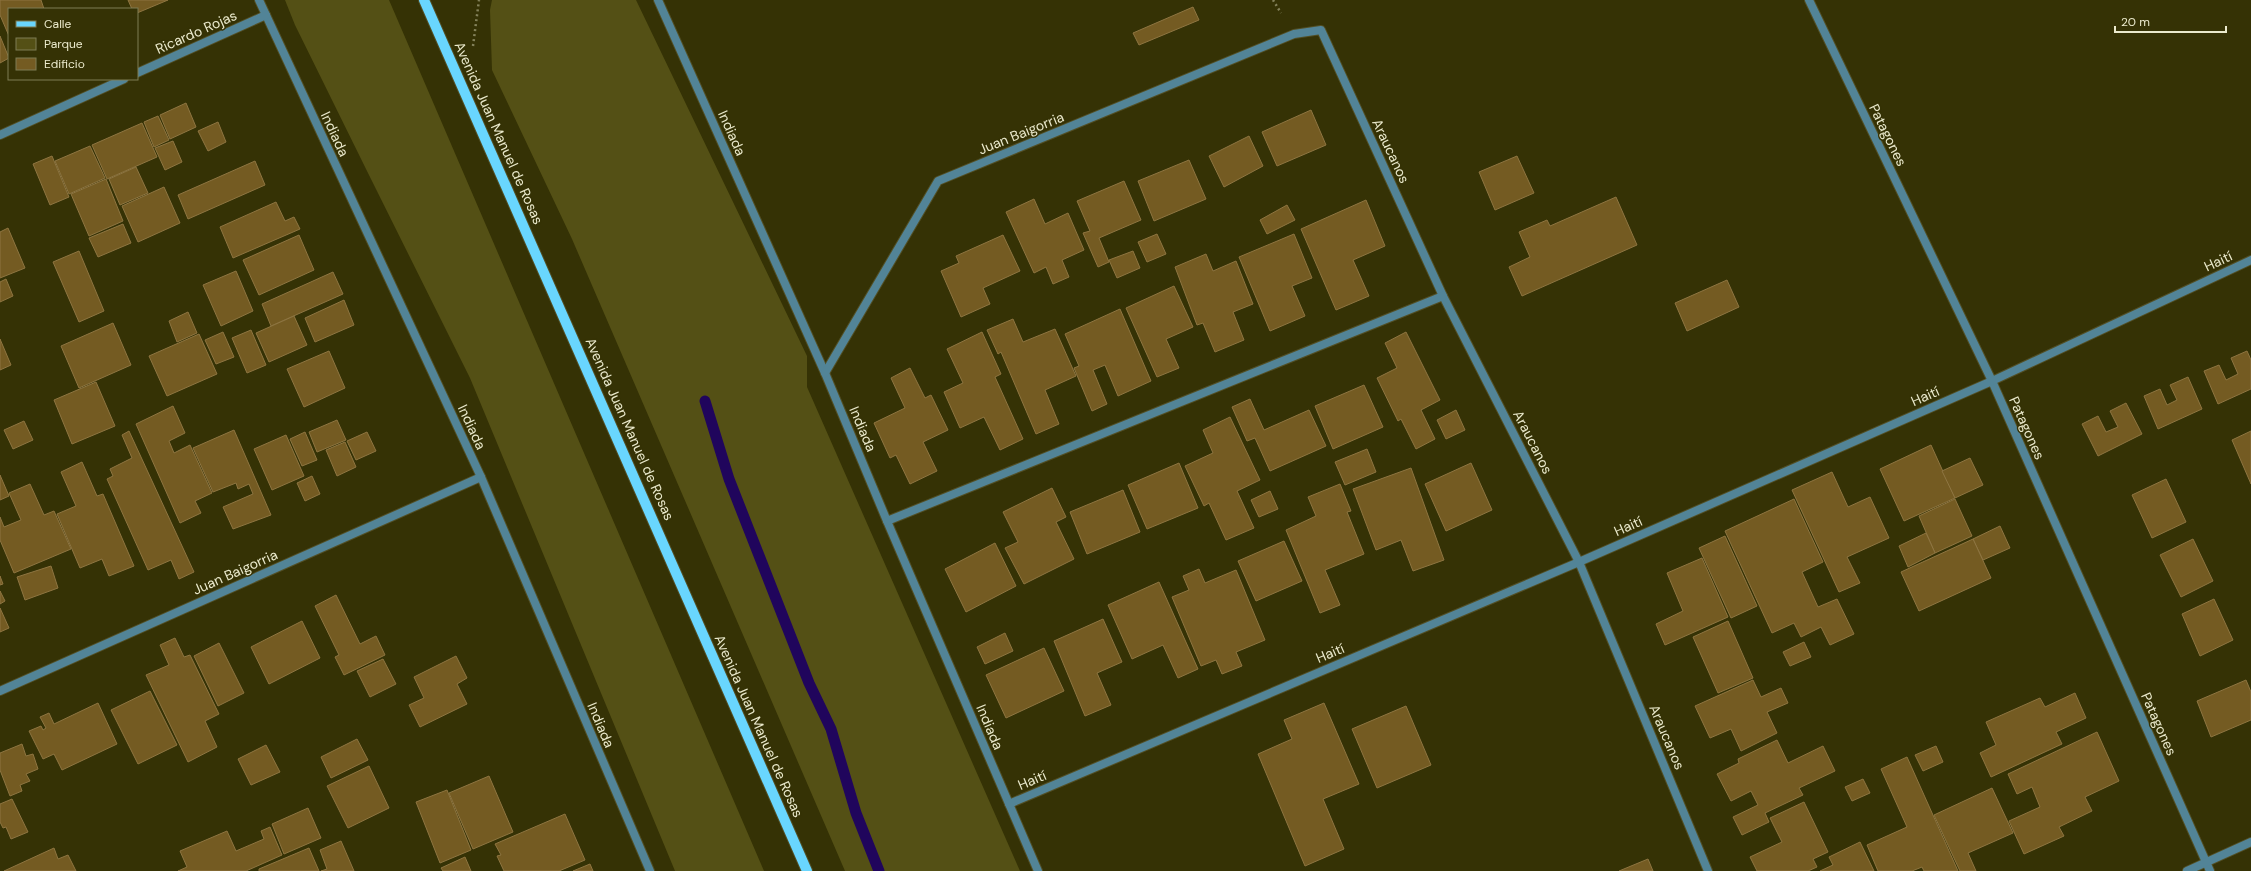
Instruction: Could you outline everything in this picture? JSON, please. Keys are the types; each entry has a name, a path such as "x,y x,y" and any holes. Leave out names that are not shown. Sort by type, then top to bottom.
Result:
{"main road":[{"name":"Avenida Juan Manuel de Rosas","path":"424,0 807,871"}],"street":[{"name":"Indiada","path":"259,0 481,477 650,871"},
{"name":"Indiada","path":"658,0 825,373 1038,871"},
{"name":"Patagones","path":"1809,0 1992,381 2208,867"},
{"name":"Ricardo Rojas","path":"138,73 266,15"},
{"name":"Juan Baigorria","path":"825,373 938,181 1294,34 1321,30"},
{"name":"Araucanos","path":"1321,30 1443,296 1579,562 1708,871"},
{"path":"0,135 122,80"},
{"name":"Haití","path":"1009,804 1579,562 1992,381 2251,260"},
{"path":"887,521 1443,296"},
{"name":"Juan Baigorria","path":"0,691 481,477"},
{"path":"2187,871 2208,867 2251,842"}],"green space":[{"path":"285,0 389,0 764,871 675,871 470,378 295,25"},
{"path":"492,0 636,0 807,356 807,387 1020,871 845,871 572,239 492,70 490,10"}],"building":[{"path":"0,0 41,0 44,8 8,8 8,34 0,15"},
{"path":"128,0 168,0 138,13 138,8 132,8"},
{"path":"1193,7 1199,20 1139,45 1133,33"},
{"path":"0,36 8,59 0,63"},
{"path":"186,103 196,127 170,139 160,115"},
{"path":"1311,110 1326,145 1277,166 1262,132"},
{"path":"158,116 169,140 154,147 144,122"},
{"path":"218,122 226,142 208,151 198,131"},
{"path":"142,123 157,157 107,179 92,145"},
{"path":"1249,136 1263,166 1224,187 1209,156"},
{"path":"173,141 182,162 165,170 155,148"},
{"path":"90,146 105,178 69,194 55,161"},
{"path":"52,156 69,197 50,205 33,164"},
{"path":"1517,156 1534,193 1495,210 1479,172"},
{"path":"1189,160 1206,199 1154,221 1138,181"},
{"path":"255,161 265,185 188,219 178,195"},
{"path":"136,167 148,193 120,205 109,179"},
{"path":"106,179 123,221 89,236 71,194"},
{"path":"1124,181 1141,220 1099,238 1109,262 1098,267 1083,233 1090,231 1077,201"},
{"path":"164,187 180,223 138,242 122,206"},
{"path":"1616,197 1637,245 1522,296 1509,267 1530,257 1519,232 1547,220 1550,226"},
{"path":"1034,199 1045,224 1068,213 1084,250 1062,260 1069,277 1053,284 1046,267 1034,273 1006,212"},
{"path":"1366,200 1385,246 1353,260 1369,296 1336,310 1301,229"},
{"path":"276,202 285,221 294,217 300,229 233,258 220,227"},
{"path":"1287,205 1295,220 1267,234 1260,220"},
{"path":"123,224 131,243 98,257 89,238"},
{"path":"8,228 25,268 0,278 0,232"},
{"path":"1157,234 1166,254 1147,262 1138,242"},
{"path":"1294,234 1312,278 1292,286 1305,316 1270,331 1239,257"},
{"path":"299,235 314,270 259,295 243,260"},
{"path":"1003,235 1020,271 983,288 990,304 961,317 941,271 959,263 956,256"},
{"path":"79,251 104,311 79,322 53,262"},
{"path":"1133,251 1140,268 1117,278 1109,260"},
{"path":"1206,254 1213,271 1236,261 1253,304 1233,312 1244,340 1215,352 1203,323 1197,325 1175,267"},
{"path":"236,271 253,311 221,326 203,285"},
{"path":"333,272 343,294 271,326 262,304"},
{"path":"6,279 13,296 0,302 0,282"},
{"path":"1727,280 1739,307 1687,331 1675,303"},
{"path":"1174,286 1193,327 1166,339 1179,368 1157,377 1126,308"},
{"path":"344,300 354,325 315,342 305,318"},
{"path":"1120,309 1151,381 1118,396 1105,365 1093,370 1107,404 1092,411 1074,368 1079,366 1065,334"},
{"path":"188,312 197,333 177,342 169,321"},
{"path":"294,316 307,345 269,362 256,333"},
{"path":"1013,319 1023,342 1055,329 1076,376 1045,390 1059,424 1036,434 1001,352 998,354 987,330"},
{"path":"113,323 131,365 79,388 61,346"},
{"path":"251,330 266,365 247,373 232,338"},
{"path":"223,332 234,357 216,364 205,340"},
{"path":"982,332 1001,374 995,377 1023,439 1000,450 984,417 960,428 944,392 963,383 947,349"},
{"path":"1406,332 1440,400 1421,410 1435,439 1416,449 1401,419 1398,421 1377,378 1397,368 1385,343"},
{"path":"199,334 217,374 167,396 149,356"},
{"path":"0,339 11,365 0,370"},
{"path":"329,351 345,388 304,407 287,369"},
{"path":"2247,351 2251,360 2251,389 2218,404 2204,371 2219,365 2226,380 2238,374 2231,358"},
{"path":"910,368 925,398 931,395 948,430 923,442 937,471 910,484 896,455 890,458 874,423 905,408 891,378"},
{"path":"2188,377 2202,409 2158,429 2144,396 2160,389 2167,405 2177,400 2170,385"},
{"path":"96,382 115,426 72,444 54,400"},
{"path":"1364,385 1383,427 1333,449 1315,406"},
{"path":"1250,399 1264,430 1309,410 1326,446 1270,471 1255,438 1247,441 1232,407"},
{"path":"2126,403 2142,434 2098,456 2082,424 2098,416 2106,432 2118,427 2110,411"},
{"path":"173,406 185,433 169,441 174,453 190,445 212,493 195,501 201,513 180,523 136,424"},
{"path":"1456,410 1465,430 1446,439 1437,420"},
{"path":"1230,417 1260,480 1237,491 1254,528 1226,540 1209,503 1204,506 1185,466 1213,453 1203,430"},
{"path":"337,420 346,440 317,452 309,432"},
{"path":"24,421 33,440 13,449 4,430"},
{"path":"234,430 271,515 233,529 223,507 253,494 249,484 238,489 236,483 213,492 193,448"},
{"path":"129,431 194,572 179,579 171,560 148,570 107,479 113,476 110,469 132,458 122,435"},
{"path":"2251,431 2251,484 2232,440"},
{"path":"305,432 317,460 302,466 290,439"},
{"path":"367,432 376,451 356,460 347,441"},
{"path":"286,435 304,476 272,490 254,449"},
{"path":"345,442 356,467 337,476 326,450"},
{"path":"1931,445 1955,498 1904,521 1880,469"},
{"path":"1367,449 1376,472 1345,485 1335,462"},
{"path":"1970,458 1983,485 1955,498 1942,471"},
{"path":"82,462 97,496 103,494 134,566 109,576 102,559 80,568 57,514 76,506 61,472"},
{"path":"1179,463 1198,508 1147,529 1128,485"},
{"path":"1471,463 1492,510 1446,531 1425,484"},
{"path":"1411,468 1444,560 1413,571 1401,540 1376,550 1353,489"},
{"path":"1832,472 1848,507 1870,497 1889,538 1847,557 1860,583 1839,592 1792,490"},
{"path":"0,475 9,496 0,500"},
{"path":"312,476 320,494 305,501 297,483"},
{"path":"2166,479 2186,522 2152,538 2132,495"},
{"path":"30,484 44,515 54,511 71,549 14,573 0,540 0,517 4,527 21,520 9,493"},
{"path":"1340,484 1351,511 1347,512 1364,554 1325,570 1340,605 1320,613 1286,530 1316,516 1308,497"},
{"path":"1052,488 1066,517 1056,522 1074,559 1024,584 1005,548 1018,542 1003,512"},
{"path":"1123,490 1140,532 1087,554 1070,512"},
{"path":"1270,491 1278,509 1259,517 1251,500"},
{"path":"1794,499 1823,562 1802,572 1818,607 1837,599 1854,634 1830,645 1821,627 1801,637 1794,623 1772,633 1725,531"},
{"path":"1955,499 1972,536 1935,553 1919,516"},
{"path":"2000,526 2010,548 1983,560 1973,539"},
{"path":"1926,533 1935,553 1908,567 1899,546"},
{"path":"1725,536 1757,606 1731,618 1699,548"},
{"path":"1973,539 1991,578 1919,611 1901,572"},
{"path":"2193,539 2213,581 2181,597 2160,555"},
{"path":"1284,541 1302,581 1256,601 1238,561"},
{"path":"995,543 1016,586 966,612 945,569"},
{"path":"1702,558 1728,617 1665,645 1656,624 1683,611 1667,573"},
{"path":"51,566 58,588 25,600 17,577"},
{"path":"1199,569 1205,583 1236,570 1265,640 1236,652 1242,666 1222,674 1216,660 1201,666 1172,597 1189,590 1183,576"},
{"path":"0,576 3,584 0,585"},
{"path":"1159,582 1198,669 1178,678 1163,645 1132,659 1108,605"},
{"path":"0,591 5,601 0,604"},
{"path":"336,595 360,644 376,636 385,655 344,675 335,657 339,655 315,606"},
{"path":"2214,599 2233,640 2200,656 2182,614"},
{"path":"0,608 9,628 0,632"},
{"path":"1103,619 1122,662 1097,673 1111,705 1085,716 1054,641"},
{"path":"302,621 320,658 269,684 251,647"},
{"path":"1728,621 1753,678 1718,693 1693,637"},
{"path":"1005,633 1013,651 985,664 977,647"},
{"path":"175,638 184,657 190,655 219,714 205,721 217,747 188,762 146,675 169,665 160,645"},
{"path":"1804,642 1811,657 1790,666 1783,652"},
{"path":"219,643 244,693 218,706 194,656"},
{"path":"1044,648 1064,691 1006,718 986,675"},
{"path":"456,656 467,678 457,684 467,704 420,727 409,705 424,698 414,677"},
{"path":"383,659 396,684 370,697 357,671"},
{"path":"1753,680 1761,697 1781,688 1788,703 1767,712 1777,733 1741,751 1731,729 1710,738 1695,706"},
{"path":"2246,680 2251,692 2251,720 2211,737 2197,701"},
{"path":"150,691 177,745 138,764 111,710"},
{"path":"2075,693 2086,718 2056,732 2062,744 1991,777 1980,753 1996,745 1986,722 2040,698 2045,707"},
{"path":"98,703 117,744 62,770 54,754 43,759 29,731 41,726 43,730 46,728 40,717 49,713 54,724"},
{"path":"1324,703 1359,784 1323,799 1344,849 1305,866 1258,754 1292,739 1284,720"},
{"path":"1406,706 1431,765 1377,788 1352,729"},
{"path":"2097,732 2119,781 2085,797 2092,811 2059,827 2064,836 2024,854 2009,821 2040,807 2032,787 2017,794 2008,774"},
{"path":"357,739 368,760 331,778 321,757"},
{"path":"1777,740 1788,763 1823,746 1835,771 1799,788 1803,795 1765,813 1769,822 1742,835 1733,817 1758,805 1751,791 1731,801 1717,774 1739,763 1738,759"},
{"path":"22,744 26,756 33,754 38,769 26,774 30,781 20,785 22,791 10,796 0,770 0,753"},
{"path":"266,745 280,772 251,785 238,759"},
{"path":"1936,746 1943,762 1923,771 1915,755"},
{"path":"1907,757 1958,871 1924,871 1922,867 1912,871 1878,871 1867,845 1907,827 1881,769"},
{"path":"369,766 389,808 348,828 327,786"},
{"path":"489,776 513,832 473,849 449,793"},
{"path":"1863,779 1870,793 1852,801 1845,787"},
{"path":"1992,788 2013,833 1968,853 1976,871 1960,871 1934,815"},
{"path":"447,790 471,850 440,863 416,802"},
{"path":"12,799 28,832 11,839 6,827 3,828 0,822 0,804"},
{"path":"1804,802 1828,852 1813,859 1817,867 1808,871 1757,871 1750,857 1782,842 1770,818"},
{"path":"308,808 321,838 284,854 272,824"},
{"path":"565,814 585,860 559,871 504,871 497,856 501,855 495,844"},
{"path":"270,827 282,855 246,871 178,871 187,867 180,851 227,831 236,851 264,839 261,831"},
{"path":"341,841 354,871 321,871 327,869 320,850"},
{"path":"1860,842 1874,871 1820,871 1833,865 1829,857"},
{"path":"54,848 58,859 68,855 76,871 4,871"},
{"path":"309,848 319,871 259,871 259,869"},
{"path":"465,857 471,871 443,871 441,868"},
{"path":"1648,859 1653,871 1619,871"},
{"path":"590,864 593,871 573,871"}],"waterway":[{"path":"705,401 729,479 809,683 831,729 856,813 879,871"}]}
